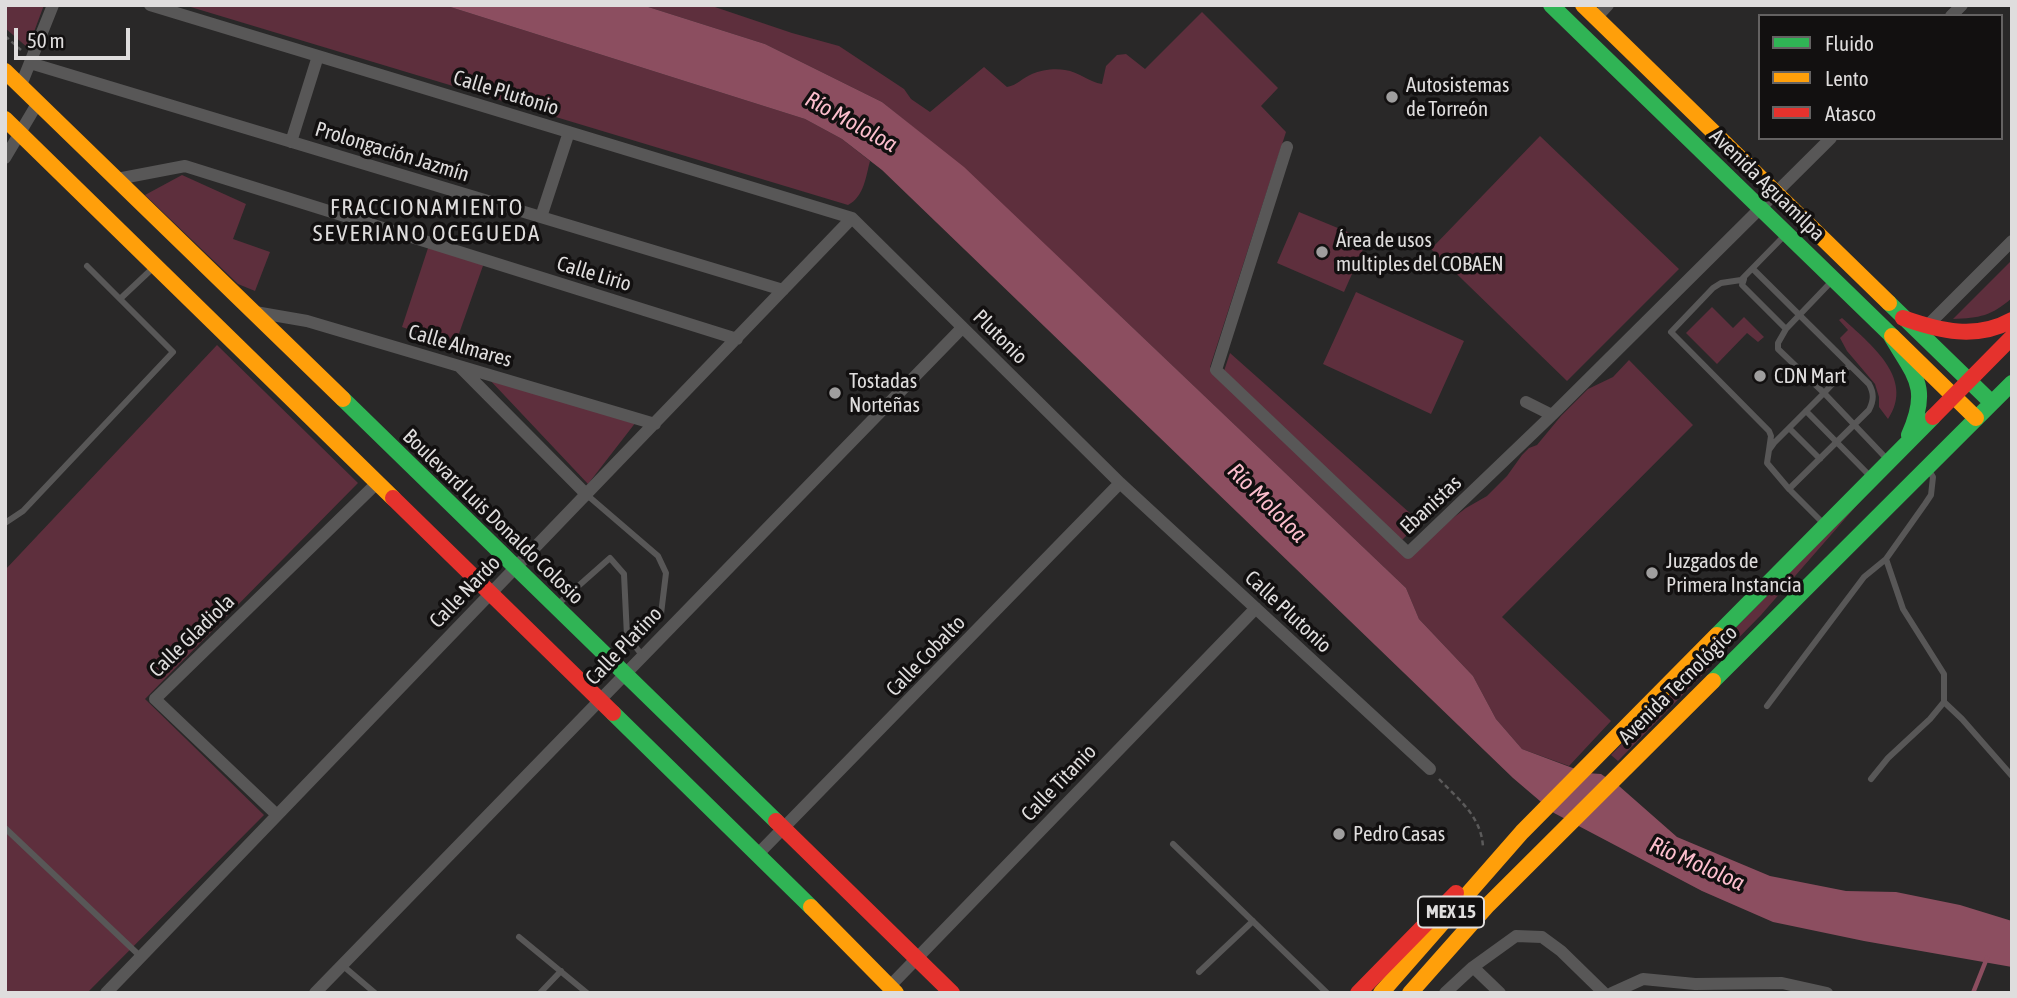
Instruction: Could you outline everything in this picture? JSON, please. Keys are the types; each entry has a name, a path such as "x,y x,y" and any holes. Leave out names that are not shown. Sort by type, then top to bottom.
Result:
{"main road":[{"name":"Avenida Aguamilpa","path":"1551,5 1976,418"},
{"path":"1557,5 1596,18 1604,57"},
{"name":"Avenida Aguamilpa","path":"1583,5 1903,318 1923,331"},
{"name":"Boulevard Luis Donaldo Colosio","path":"5,71 952,993"},
{"path":"5,119 600,699 893,990"},
{"path":"1923,331 1975,334 2001,328 2012,320"},
{"path":"1923,331 1967,380 1992,403"},
{"path":"1890,334 1919,379 1921,394 1918,418 1904,445"},
{"name":"Avenida Tecnológico","path":"1381,993 1522,832 2012,337"},
{"name":"Avenida Tecnológico","path":"1410,993 1490,903 2012,383"},
{"name":"Avenida Tecnológico","path":"1357,993 1462,886 1491,868"}],"street":[{"path":"21,85 52,5"},
{"name":"Calle Plutonio","path":"150,5 852,218"},
{"path":"1596,18 1608,5"},
{"path":"291,142 318,56"},
{"name":"Prolongación Jazmín","path":"30,63 783,290"},
{"path":"5,158 37,104"},
{"path":"541,217 569,132"},
{"name":"Ebanistas","path":"1287,147 1216,370 1408,553 1552,415 1829,140"},
{"name":"Calle Lirio","path":"117,179 185,166 737,338"},
{"name":"Calle Nardo","path":"106,993 852,218"},
{"name":"Plutonio","path":"852,218 1120,483"},
{"path":"1923,331 2012,241"},
{"name":"Calle Almares","path":"252,311 307,321 656,424"},
{"name":"Calle Platino","path":"315,993 962,327"},
{"path":"458,364 587,495"},
{"path":"1525,402 1552,415"},
{"name":"Calle Gladiola","path":"277,815 155,699 377,483"},
{"name":"Calle Plutonio","path":"1120,483 1430,769"},
{"name":"Calle Cobalto","path":"758,854 1120,483"},
{"name":"Calle Titanio","path":"893,990 916,958 1256,608"},
{"path":"1445,993 1473,967 1517,936 1542,937 1561,951 1604,993"},
{"path":"1473,967 1500,993"},
{"path":"1612,993 1643,979 1708,988 1782,983 1827,993"}],"lane":[{"path":"1786,233 1744,277 1732,283 1717,285 1671,332 1769,431 1771,436 1767,463 1825,525"},
{"path":"120,299 156,265"},
{"path":"5,523 23,511 173,352 87,266"},
{"path":"1753,269 1869,383 1874,396 1869,410 1789,489"},
{"path":"1744,277 1742,285 1786,329"},
{"path":"1833,279 1786,329 1777,343 1778,349 1889,461"},
{"path":"1769,450 1850,365"},
{"path":"1806,411 1872,478"},
{"path":"1789,428 1820,459"},
{"path":"1767,706 1864,577 1885,559 1931,495 1933,477 1927,467"},
{"path":"587,495 658,556 666,573 661,614 634,644"},
{"path":"555,606 610,558 624,574 627,636 642,655"},
{"path":"1871,779 1888,758 1930,719 1944,702 1944,674 1903,609 1885,559"},
{"path":"1944,702 2012,776"},
{"path":"5,828 141,957"},
{"path":"1173,844 1327,993"},
{"path":"1199,972 1253,921"},
{"path":"519,937 587,993"},
{"path":"342,965 375,993"},
{"path":"540,993 561,971"}],"shaded area":[{"path":"5,5 44,5 28,48 5,28"},
{"path":"184,5 444,5 805,119 842,139 870,161 866,179 858,197 848,205"},
{"path":"642,5 709,5 839,46 904,89 911,99 930,112 984,67 1007,87 1036,73 1053,69 1070,71 1102,84 1106,66 1117,55 1126,54 1145,69 1202,12 1278,88 1261,106 1286,132 1210,367 1407,553 1466,508 1487,496 1507,476 1522,455 1537,445 1588,389 1613,377 1629,360 1693,425 1502,617 1611,721 1569,766 1522,749 1496,719 1473,676 1419,619 1406,588 1093,290 919,132 882,102 765,44"},
{"path":"1540,136 1679,269 1567,381 1431,249"},
{"path":"182,175 246,204 233,239 270,252 255,291 238,284 145,195"},
{"name":"Área de usos multiples del COBAEN","path":"1299,212 1367,240 1344,292 1277,263"},
{"path":"430,242 485,260 455,345 402,327"},
{"path":"2012,260 2012,298 1985,315 1953,319"},
{"path":"1356,292 1464,341 1431,414 1323,364"},
{"path":"1712,307 1733,328 1744,317 1764,337 1758,342 1747,333 1717,364 1686,333"},
{"path":"1842,318 1876,350 1893,376 1895,404 1888,419 1879,407 1875,384 1847,351 1840,338 1848,330 1839,320"},
{"path":"217,345 358,483 145,699 264,815 87,993 5,993 5,570"},
{"path":"1230,353 1420,522 1401,541 1223,374"},
{"path":"488,378 636,422 588,484"},
{"path":"1865,496 1761,615 1618,761 1611,755"}],"water":[{"name":"Río Mololoa","path":"444,5 642,5 765,44 882,102 964,167 1406,588 1419,619 1473,676 1496,719 1522,749 1586,773 1601,774 1619,786 1677,837 1770,876 1846,891 1896,892 1960,905 2012,921 2012,967 1773,922 1702,891 1554,813 1513,778 882,170 842,139 805,119"}],"waterway":[{"path":"1973,993 1987,958"}],"traffic: fast":[{"path":"1551,5 1892,336"},
{"path":"1889,303 1992,403"},
{"path":"1890,334 1917,382 1919,404 1909,435"},
{"path":"1713,681 2012,383"},
{"path":"343,399 776,821"},
{"path":"1717,635 1933,417"},
{"path":"613,713 811,907"}],"traffic: slow":[{"path":"1583,5 1889,303"},
{"path":"5,71 343,399"},
{"path":"5,119 393,498"},
{"path":"1892,336 1976,418"},
{"path":"1381,993 1522,832 1717,635"},
{"path":"1410,993 1488,905 1713,681"},
{"path":"811,907 896,993"}],"traffic: jam":[{"path":"1903,318 1944,330 1971,332 2012,320"},
{"path":"1933,417 2012,337"},
{"path":"393,498 613,713"},
{"path":"776,821 952,993"},
{"path":"1358,993 1456,893"}],"place":[{"name":"Autosistemas de Torreón","path":"1392,97"},
{"name":"Área de usos multiples del COBAEN","path":"1322,252"},
{"name":"CDN Mart","path":"1760,376"},
{"name":"Tostadas Norteñas","path":"835,393"},
{"name":"Juzgados de Primera Instancia","path":"1652,573"},
{"name":"Pedro Casas","path":"1339,834"}],"district":[{"name":"FRACCIONAMIENTO SEVERIANO OCEGUEDA","path":"427,221"}]}
